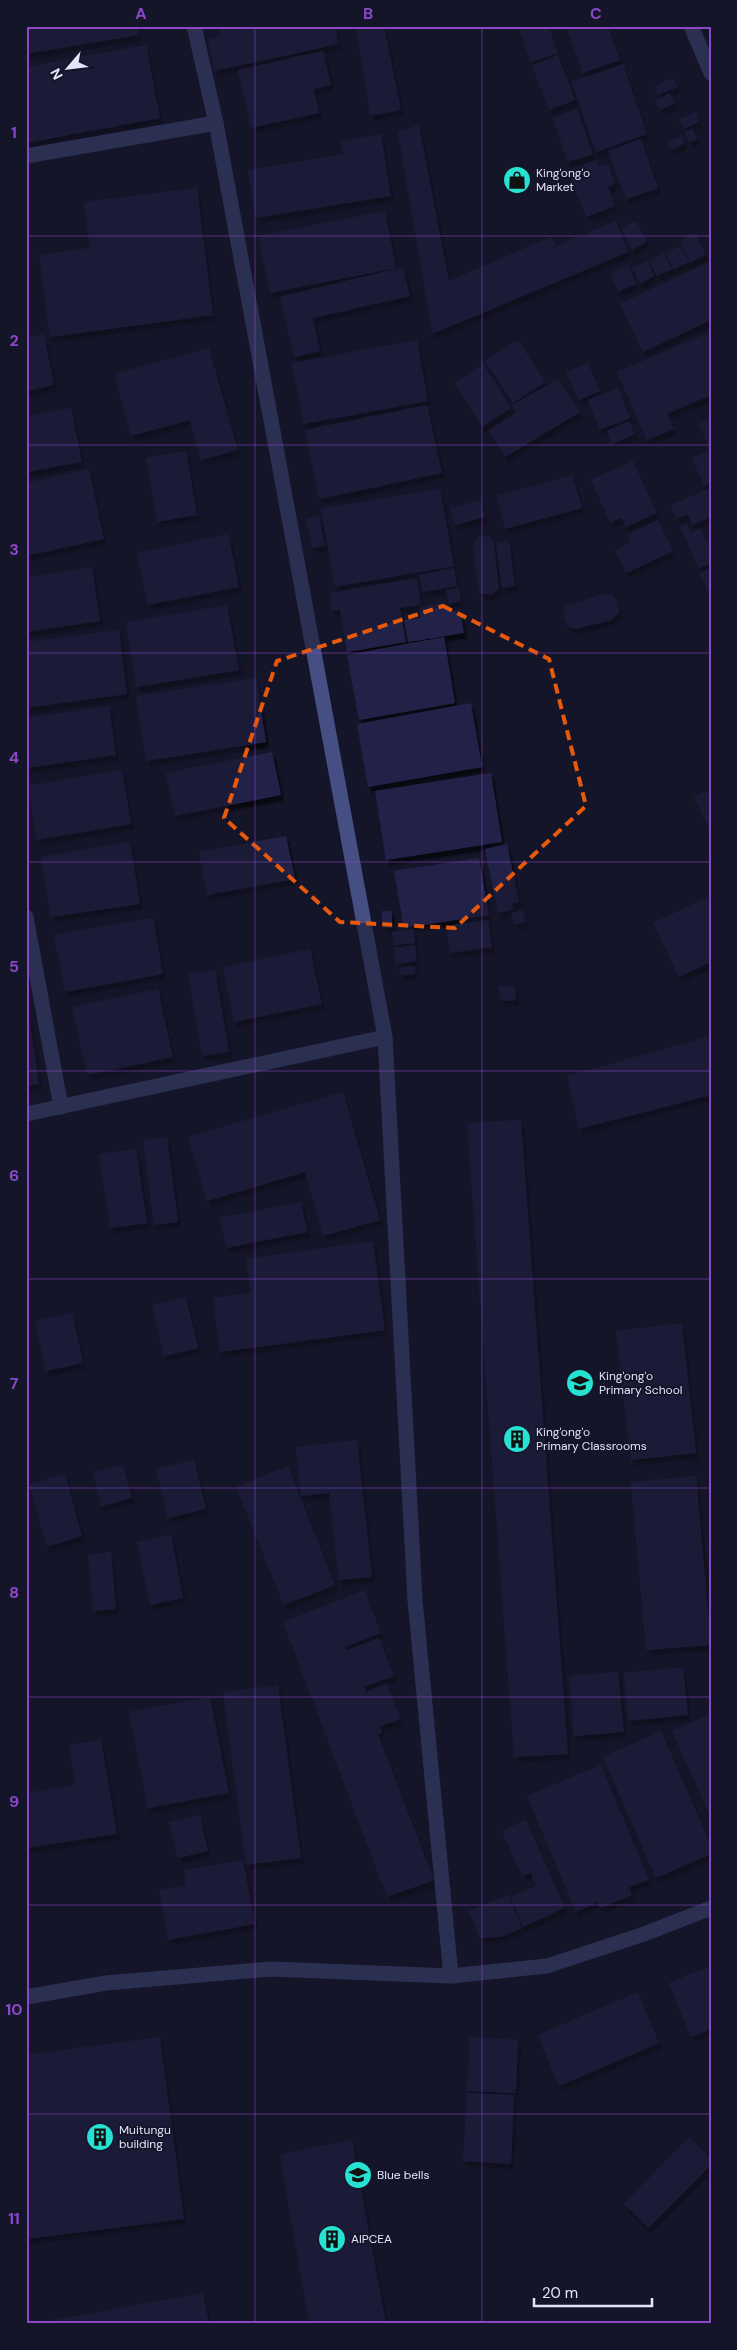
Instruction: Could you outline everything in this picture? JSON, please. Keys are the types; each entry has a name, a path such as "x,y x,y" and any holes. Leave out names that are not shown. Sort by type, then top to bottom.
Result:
{"street":[{"path":"194,26 216,123 385,1037 415,1600 451,1976"},
{"path":"691,26 711,73"},
{"path":"26,156 216,123"},
{"path":"26,917 61,1107"},
{"path":"26,1114 385,1037"},
{"path":"26,1997 106,1983 271,1969 451,1976 547,1966 644,1934 711,1908"}],"highlighted area":[{"path":"443,606 549,659 586,806 455,928 340,922 224,818 277,661"}],"building":[{"path":"26,26 137,26 139,35 26,54"},
{"path":"218,26 335,26 339,44 215,71 208,39 221,36"},
{"path":"356,26 384,26 401,110 370,116"},
{"path":"518,26 549,26 558,53 531,62"},
{"path":"566,26 608,26 620,60 583,73"},
{"path":"146,45 160,118 26,143 26,67"},
{"path":"323,51 331,85 314,89 319,113 251,128 238,70"},
{"path":"558,55 575,100 549,110 532,65"},
{"path":"623,64 647,134 596,152 572,82"},
{"path":"674,78 678,87 658,95 654,86"},
{"path":"670,93 675,103 660,110 655,101"},
{"path":"577,109 593,154 568,162 553,118"},
{"path":"695,112 699,122 684,129 679,120"},
{"path":"419,125 449,281 551,237 557,246 616,221 628,252 432,334 398,132"},
{"path":"692,128 697,139 690,142 685,132"},
{"path":"381,134 391,196 256,218 248,170 343,154 341,141"},
{"path":"681,136 685,143 671,150 667,143"},
{"path":"641,139 658,188 626,199 608,151"},
{"path":"596,160 599,167 608,164 615,184 608,187 615,206 586,217 568,171"},
{"path":"197,188 213,315 50,337 39,255 90,248 84,202"},
{"path":"385,211 396,268 270,293 258,236"},
{"path":"636,221 647,242 632,250 621,228"},
{"path":"695,233 706,255 690,262 680,240"},
{"path":"681,246 689,262 674,269 666,253"},
{"path":"664,253 672,269 657,276 649,261"},
{"path":"647,261 654,276 640,284 632,268"},
{"path":"711,261 711,320 643,352 620,304"},
{"path":"628,265 636,284 618,292 610,274"},
{"path":"403,267 410,296 313,318 320,351 294,357 280,297"},
{"path":"711,332 711,395 667,414 674,429 647,440 617,372"},
{"path":"44,334 54,385 26,391 26,338"},
{"path":"417,340 428,401 304,424 292,363"},
{"path":"518,340 545,382 513,403 485,361"},
{"path":"209,348 238,450 201,460 190,420 131,436 114,374"},
{"path":"588,363 600,391 579,400 566,372"},
{"path":"483,364 511,408 482,427 454,383"},
{"path":"558,379 580,412 505,457 489,430 517,412 512,405"},
{"path":"618,388 630,418 600,430 588,400"},
{"path":"427,405 442,473 319,499 305,430"},
{"path":"71,408 82,462 26,472 26,416"},
{"path":"711,419 711,483 704,486 692,458 710,450 699,424"},
{"path":"629,421 635,434 612,444 607,431"},
{"path":"186,451 197,515 157,522 146,458"},
{"path":"633,461 657,513 626,527 622,518 610,523 591,480"},
{"path":"89,469 104,539 26,556 26,483"},
{"path":"572,475 582,508 505,529 497,496"},
{"path":"711,488 711,517 693,525 687,514 677,519 671,505"},
{"path":"440,489 454,566 335,587 321,509"},
{"path":"481,500 485,517 455,525 450,508"},
{"path":"319,516 325,546 312,548 306,519"},
{"path":"658,520 673,551 626,573 615,550 631,542 628,534"},
{"path":"687,524 691,533 700,528 706,542 711,540 711,563 699,568 680,527"},
{"path":"228,534 239,587 148,605 137,553"},
{"path":"480,536 490,537 494,543 499,589 491,595 480,593 478,586 473,544"},
{"path":"509,541 515,586 502,588 496,543"},
{"path":"92,567 100,621 26,632 26,578"},
{"path":"711,567 711,597 700,573"},
{"path":"454,568 457,586 423,592 419,575"},
{"path":"417,578 421,605 400,608 406,642 347,652 340,610 332,611 330,593"},
{"path":"459,588 461,601 449,604 446,590"},
{"path":"603,594 613,595 618,603 619,613 612,620 575,629 568,626 563,615 566,606"},
{"path":"447,603 449,612 460,610 464,633 408,642 404,620 421,618 419,607"},
{"path":"227,605 239,670 136,687 126,622"},
{"path":"119,630 127,694 26,708 26,642"},
{"path":"444,637 455,703 359,720 347,655"},
{"path":"256,678 266,742 146,761 136,696"},
{"path":"471,703 482,767 368,787 357,724"},
{"path":"109,706 116,755 27,768 26,718"},
{"path":"272,752 281,795 175,816 166,773"},
{"path":"122,770 131,824 37,840 28,786"},
{"path":"491,773 502,842 386,860 375,791"},
{"path":"711,789 711,833 694,797"},
{"path":"286,836 295,879 207,895 199,852"},
{"path":"130,842 140,904 51,917 41,857"},
{"path":"507,844 519,902 512,903 513,910 498,913 485,849"},
{"path":"479,858 489,915 404,928 394,871"},
{"path":"711,896 711,962 679,977 653,923"},
{"path":"382,911 392,911 392,928 382,928"},
{"path":"523,911 526,922 515,925 511,913"},
{"path":"153,918 163,974 65,992 54,935"},
{"path":"488,920 492,947 450,953 447,926"},
{"path":"413,929 415,943 394,945 392,932"},
{"path":"415,945 417,961 396,964 394,948"},
{"path":"310,949 322,1004 234,1022 223,967"},
{"path":"414,966 415,974 400,975 399,968"},
{"path":"215,970 229,1052 202,1056 188,974"},
{"path":"499,986 515,986 516,1000 500,1001"},
{"path":"158,989 173,1057 87,1075 72,1007"},
{"path":"29,1016 39,1084 26,1086 26,1017"},
{"path":"711,1036 711,1095 579,1129 567,1076"},
{"path":"343,1092 380,1220 323,1236 305,1172 207,1201 188,1137"},
{"name":"King'ong'o Primary Classrooms","path":"521,1120 568,1754 514,1757 467,1123"},
{"path":"167,1137 178,1222 154,1225 143,1140"},
{"path":"136,1149 147,1223 110,1228 99,1154"},
{"path":"301,1202 307,1232 226,1248 220,1218"},
{"path":"373,1241 385,1330 220,1352 213,1298 251,1293 246,1259"},
{"path":"186,1297 198,1348 164,1356 152,1305"},
{"path":"72,1313 83,1363 46,1371 35,1321"},
{"path":"682,1323 696,1453 631,1460 616,1331"},
{"path":"357,1440 372,1577 339,1580 329,1493 301,1496 296,1447"},
{"path":"194,1460 206,1509 168,1518 156,1469"},
{"path":"123,1465 132,1498 101,1506 93,1472"},
{"path":"288,1466 335,1585 284,1605 236,1487"},
{"path":"65,1474 82,1536 47,1547 29,1484"},
{"path":"696,1476 711,1645 646,1650 631,1482"},
{"path":"171,1535 183,1598 150,1605 137,1542"},
{"path":"111,1552 116,1609 93,1611 88,1555"},
{"path":"365,1590 381,1633 345,1647 346,1650 379,1638 394,1676 364,1687 366,1692 387,1683 401,1719 380,1726 382,1733 378,1734 434,1880 387,1897 283,1622"},
{"path":"683,1667 688,1715 628,1721 624,1673"},
{"path":"618,1672 624,1732 574,1736 569,1676"},
{"path":"278,1685 301,1858 246,1865 223,1692"},
{"path":"210,1697 229,1793 148,1808 129,1712"},
{"path":"711,1714 711,1818 672,1731"},
{"path":"661,1731 711,1845 711,1854 656,1878 603,1757"},
{"path":"101,1740 117,1834 26,1848 26,1793 76,1785 69,1745"},
{"path":"601,1765 649,1880 629,1887 632,1895 600,1908 598,1902 576,1912 527,1796"},
{"path":"200,1815 208,1851 178,1858 169,1822"},
{"path":"526,1820 565,1908 523,1927 511,1897 536,1886 531,1873 522,1876 502,1831"},
{"path":"243,1860 255,1924 168,1940 159,1890 186,1885 184,1870"},
{"path":"508,1895 522,1928 501,1937 480,1938 469,1911"},
{"path":"711,1966 711,2029 691,2037 669,1983"},
{"path":"638,1992 659,2043 559,2086 538,2035"},
{"name":"Muitungu building","path":"160,2037 184,2219 26,2239 26,2055"},
{"path":"470,2037 518,2040 516,2093 467,2091"},
{"path":"467,2093 514,2095 511,2164 463,2161"},
{"path":"689,2137 711,2159 711,2165 648,2228 624,2204"},
{"name":"AIPCEA","path":"352,2140 386,2324 309,2324 280,2154"},
{"path":"203,2293 209,2324 38,2324 38,2323"}],"place":[{"name":"King'ong'o Market","path":"517,180"},
{"name":"King'ong'o Primary School","path":"580,1383"},
{"name":"King'ong'o Primary Classrooms","path":"517,1439"},
{"name":"Muitungu building","path":"100,2137"},
{"name":"Blue bells","path":"358,2175"},
{"name":"AIPCEA","path":"332,2239"}]}
